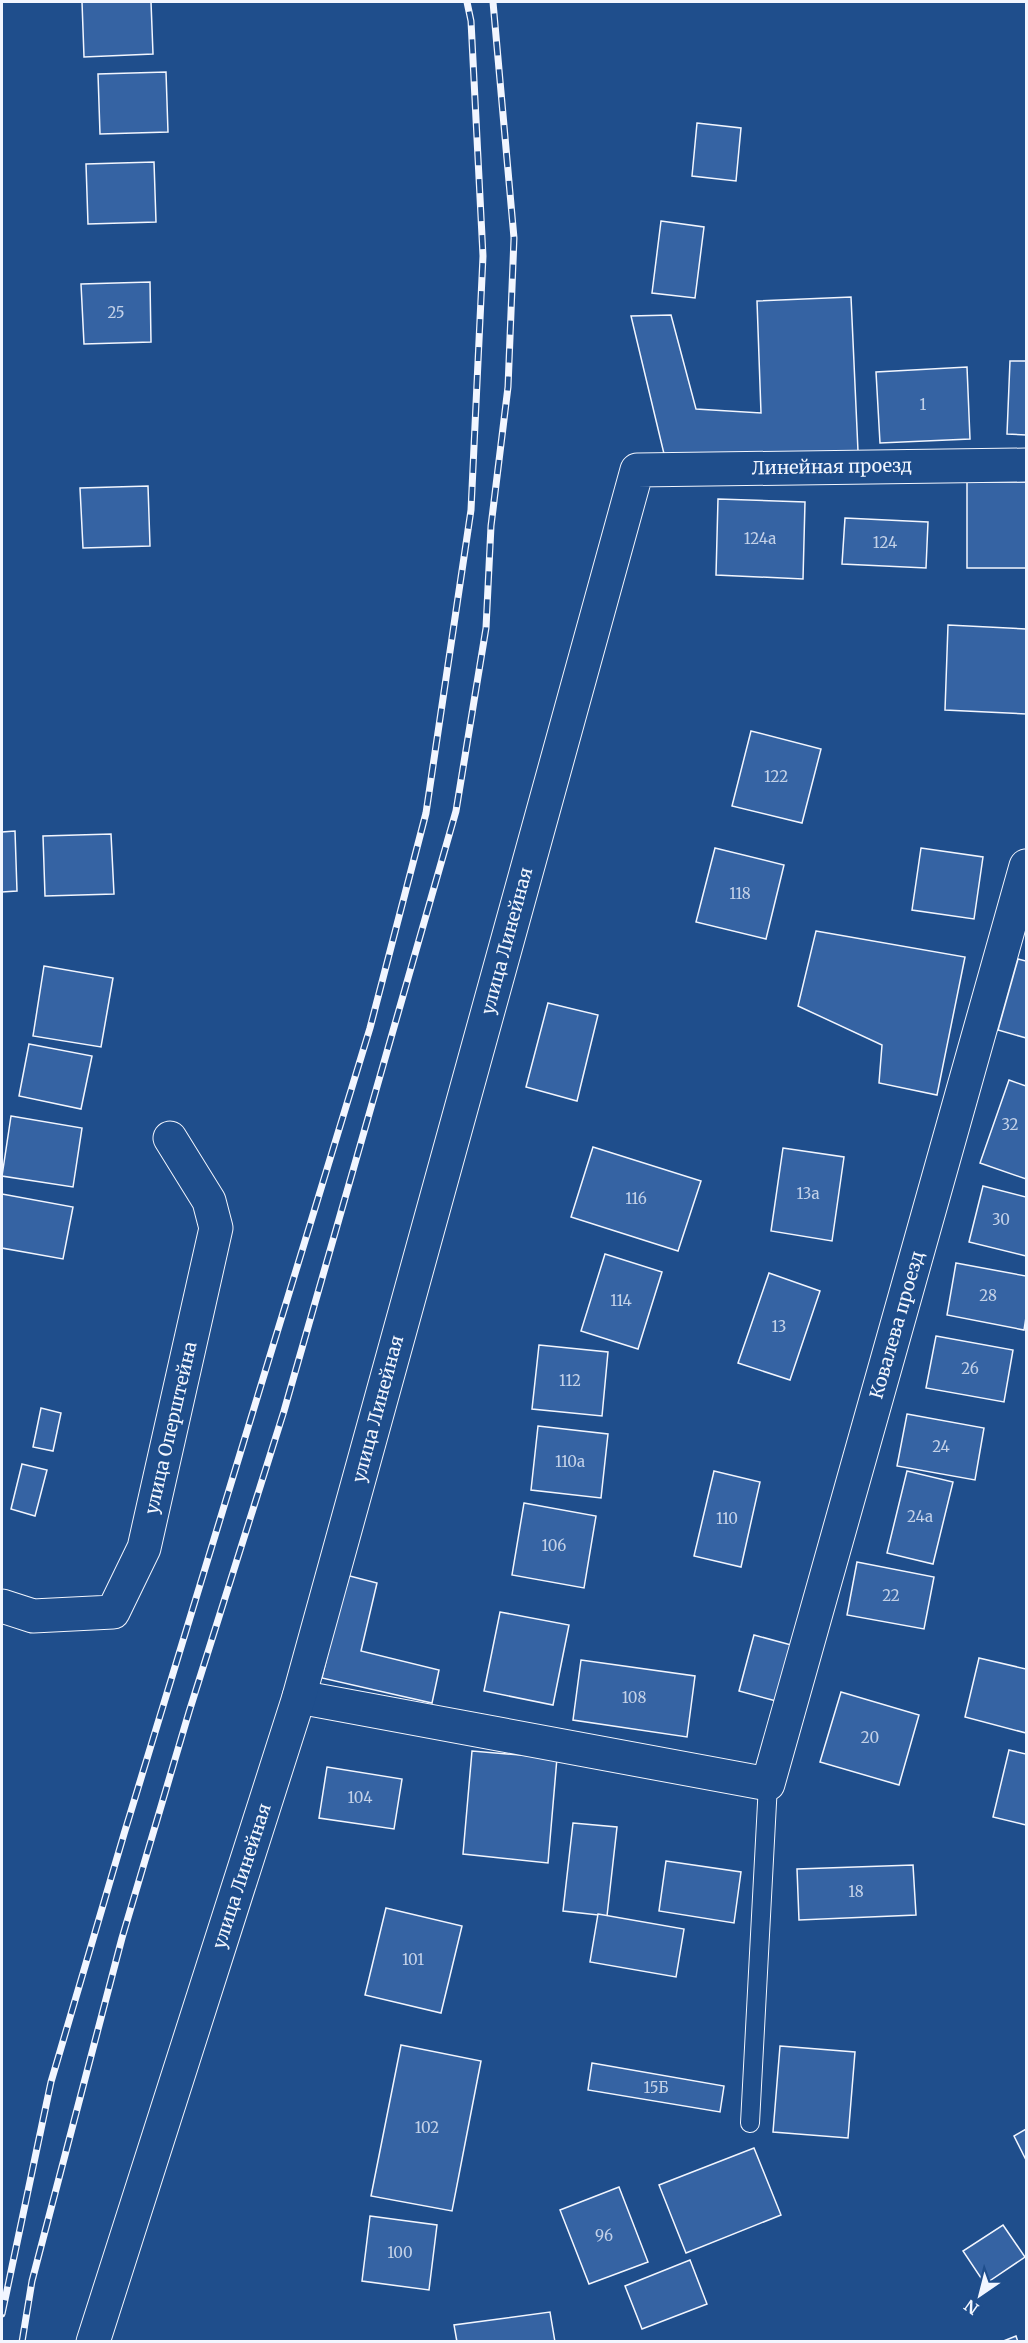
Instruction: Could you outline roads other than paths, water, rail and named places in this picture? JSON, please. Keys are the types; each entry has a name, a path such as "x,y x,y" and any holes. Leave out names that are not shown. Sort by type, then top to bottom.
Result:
{"street":[{"name":"Линейная проезд","path":"637,470 1026,465"},
{"name":"улица Линейная","path":"93,2342 299,1697 637,470"},
{"name":"Ковалева проезд","path":"768,1784 1017,937 1026,866"},
{"name":"улица Оперштейна","path":"2,1606 33,1616 112,1612 144,1548 216,1228 209,1201 170,1138"},
{"path":"299,1697 768,1784"}],"lane":[{"path":"750,2123 768,1784"}],"railway":[{"path":"2,2314 51,2082 124,1834 370,1028 426,813 471,510 483,256 471,21 467,2"},
{"path":"22,2342 32,2281 122,1938 189,1712 284,1411 456,811 486,628 491,526 508,387 514,238 493,2"}]}
